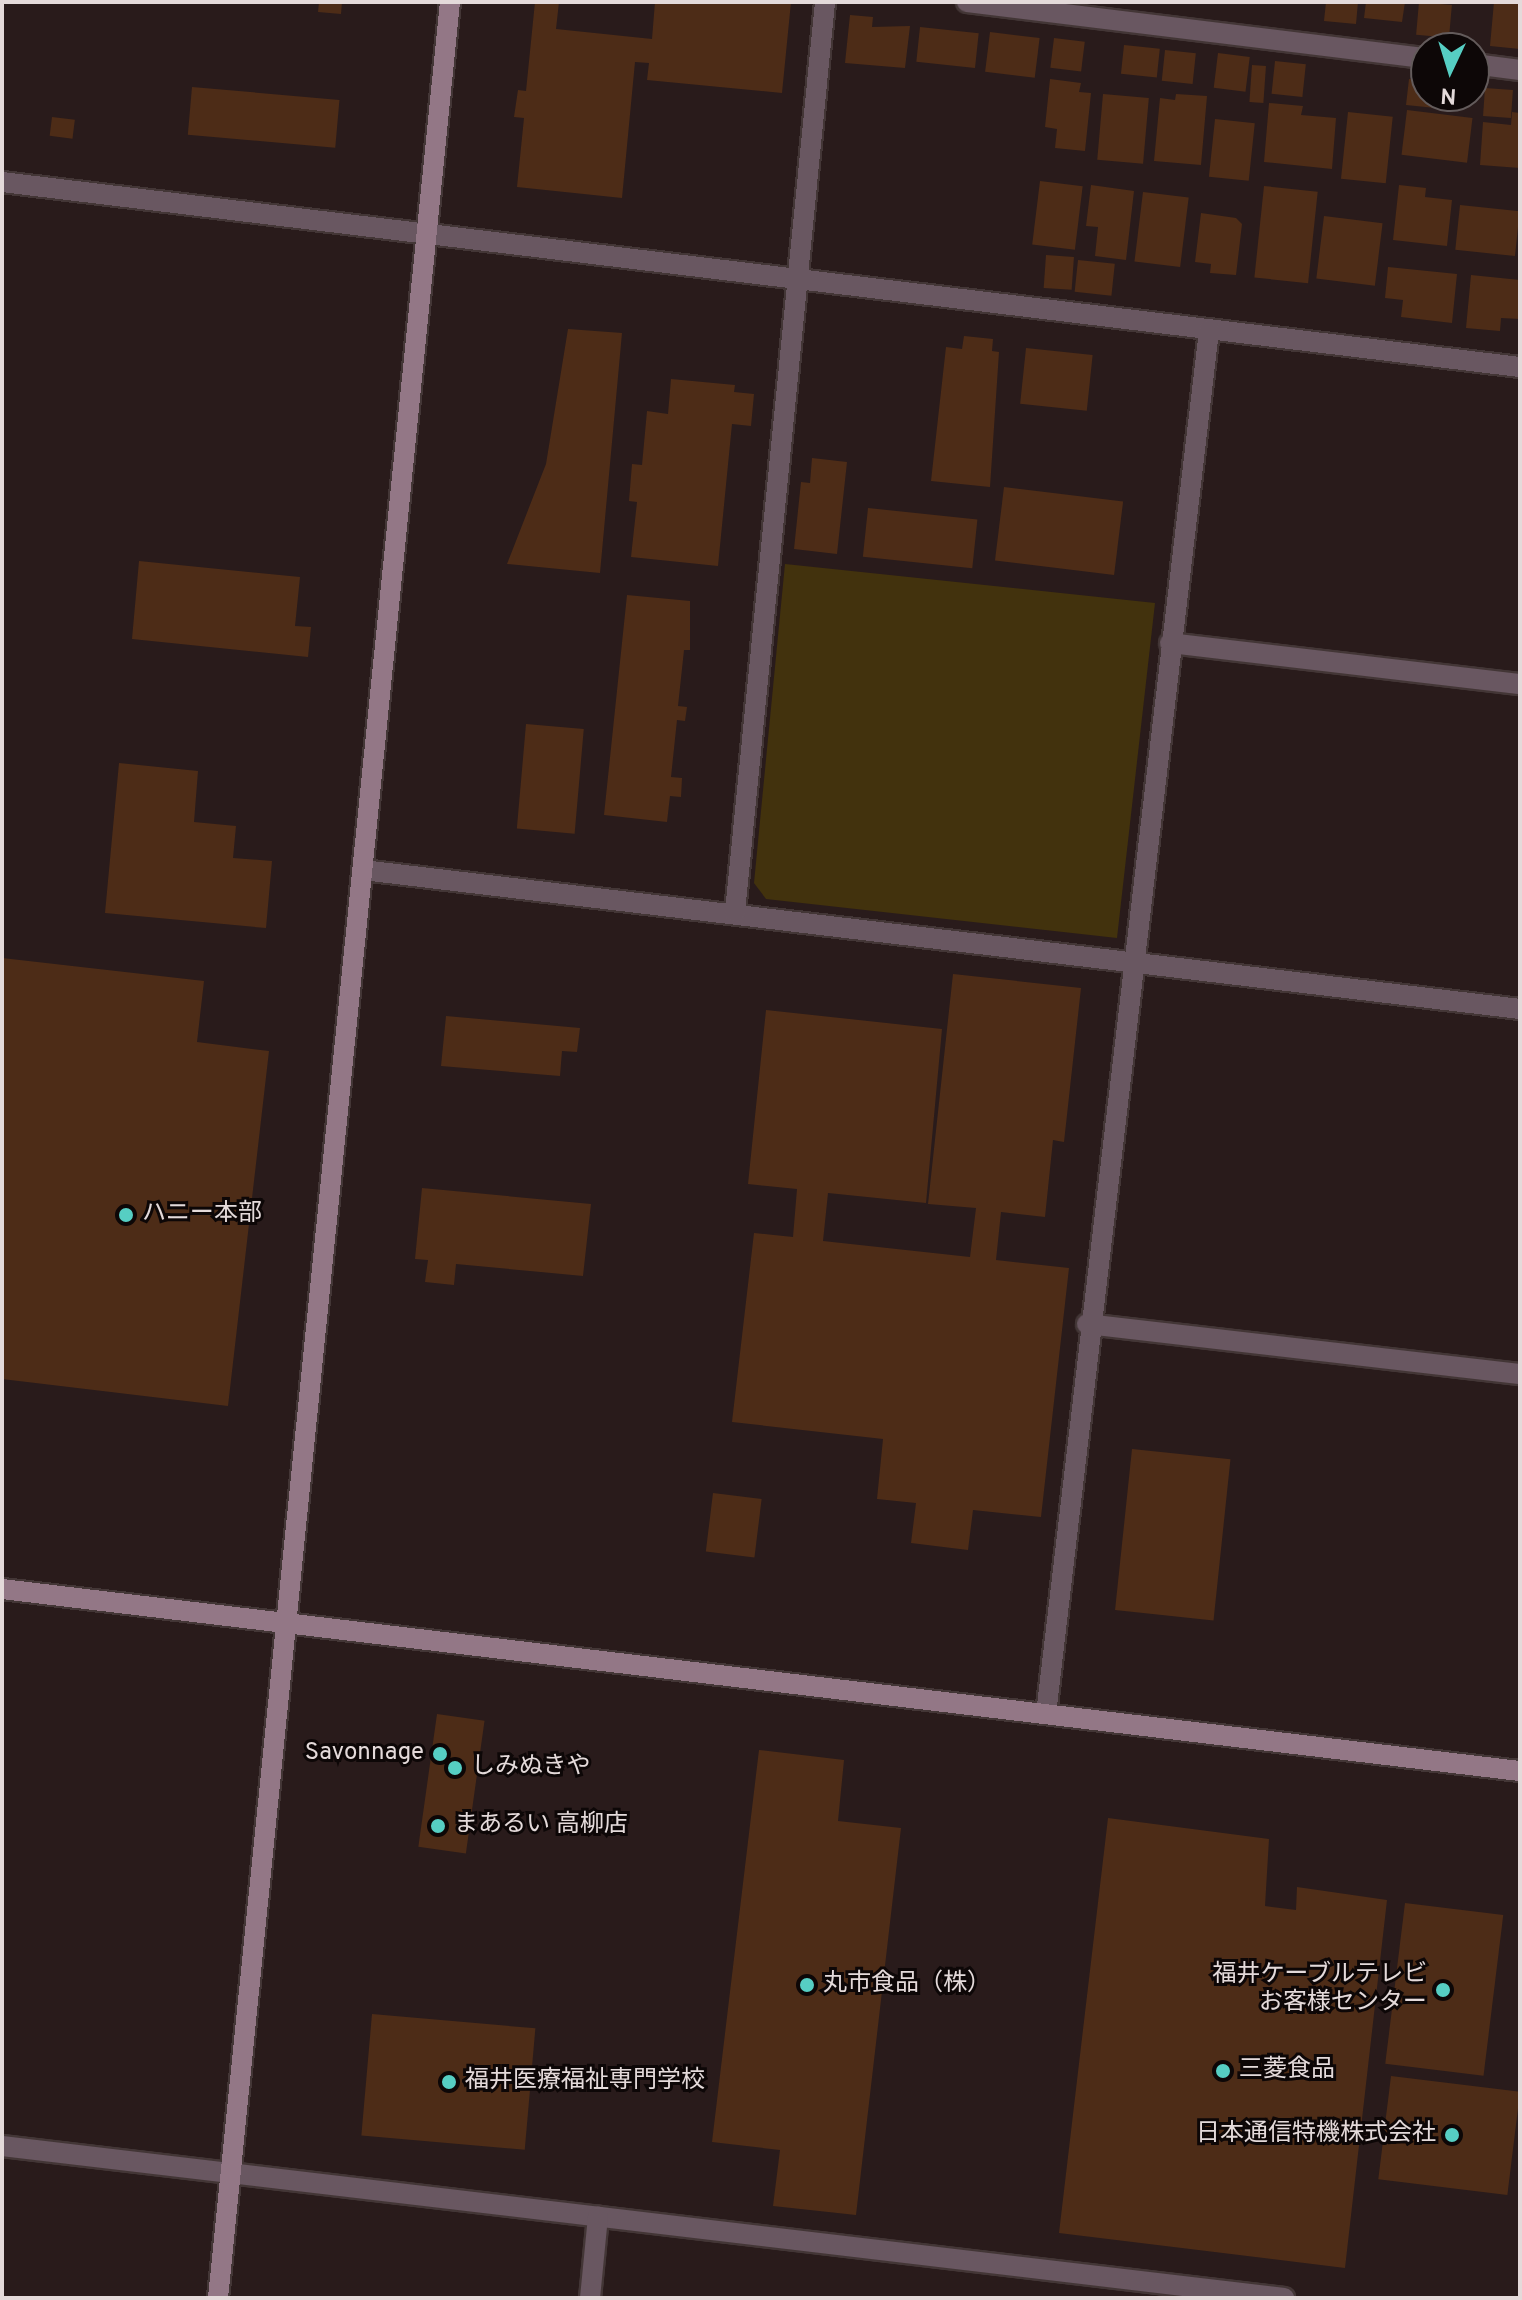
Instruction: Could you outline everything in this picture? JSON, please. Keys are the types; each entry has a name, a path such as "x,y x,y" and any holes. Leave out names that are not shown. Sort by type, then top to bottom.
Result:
{"street":[{"path":"218,2298 283,1626 450,2"},
{"path":"735,912 825,2"},
{"path":"967,2 1410,56"},
{"path":"1490,66 1520,70"},
{"path":"2,182 1520,367"},
{"path":"1046,1714 1087,1324 1209,330"},
{"path":"1170,643 1520,684"},
{"path":"363,870 735,912 1520,1009"},
{"path":"1087,1324 1520,1374"},
{"path":"2,1589 283,1626 1520,1771"},
{"path":"2,2146 1284,2298"},
{"path":"590,2298 598,2216"}],"shaded area":[{"path":"785,564 1155,603 1117,938 766,899 754,883"}],"building":[{"path":"319,2 342,2 341,14 318,12"},
{"path":"535,2 559,2 556,29 652,39 655,2 791,2 782,93 647,80 649,63 635,62 622,198 517,187 524,118 514,117 518,90 526,91"},
{"path":"1326,2 1358,2 1356,24 1324,21"},
{"path":"1366,2 1405,2 1402,22 1364,18"},
{"path":"1419,2 1452,5 1450,32 1416,32"},
{"path":"1494,2 1520,2 1520,49 1490,46"},
{"path":"850,15 873,17 872,27 910,26 905,68 845,63"},
{"path":"920,27 979,33 975,68 916,62"},
{"path":"990,32 1040,38 1035,78 985,72"},
{"path":"1054,38 1085,42 1081,72 1050,68"},
{"path":"1124,45 1160,49 1157,78 1121,74"},
{"path":"1165,50 1196,53 1193,84 1162,81"},
{"path":"1218,53 1250,57 1245,92 1214,88"},
{"path":"1275,61 1306,64 1302,97 1272,94"},
{"path":"1252,65 1266,66 1263,103 1249,102"},
{"path":"1050,79 1081,83 1079,92 1091,93 1085,151 1055,148 1057,129 1045,127"},
{"path":"1409,79 1410,79 1410,105 1406,105"},
{"path":"192,87 339,100 335,148 188,135"},
{"path":"1490,88 1513,90 1511,118 1483,116 1483,112 1490,112"},
{"path":"1103,94 1149,98 1143,164 1097,160"},
{"path":"1176,94 1207,96 1201,165 1154,161 1160,98 1175,100"},
{"path":"1269,103 1303,106 1301,115 1336,118 1332,169 1264,162"},
{"path":"1407,110 1473,118 1467,163 1402,155"},
{"path":"1348,112 1393,117 1386,183 1341,179"},
{"path":"1512,112 1520,113 1520,168 1480,165 1483,122 1511,125"},
{"path":"52,117 75,120 73,139 50,136"},
{"path":"1215,119 1255,123 1249,181 1209,177"},
{"path":"1040,181 1083,186 1075,250 1032,245"},
{"path":"1091,185 1134,191 1126,260 1095,256 1098,227 1086,226"},
{"path":"1399,185 1426,188 1425,197 1452,200 1447,246 1393,240"},
{"path":"1264,186 1318,192 1308,283 1254,277"},
{"path":"1143,192 1189,198 1180,267 1134,261"},
{"path":"1460,205 1520,211 1515,256 1455,250"},
{"path":"1201,213 1236,218 1242,224 1236,275 1210,273 1211,264 1195,262"},
{"path":"1324,216 1383,223 1375,286 1316,279"},
{"path":"1046,255 1074,257 1072,290 1044,288"},
{"path":"1078,260 1115,264 1111,296 1075,292"},
{"path":"1388,267 1457,274 1452,323 1401,317 1403,300 1385,298"},
{"path":"1471,275 1520,280 1520,319 1501,318 1500,331 1466,328"},
{"path":"568,329 622,333 600,573 507,564 546,464"},
{"path":"964,336 993,339 992,351 999,352 990,487 931,481 946,347 962,349"},
{"path":"1026,348 1093,355 1087,411 1020,404"},
{"path":"671,379 735,385 734,392 754,394 751,426 732,424 718,566 631,557 637,502 629,501 632,464 642,465 647,411 668,414"},
{"path":"812,458 847,462 837,554 794,549 801,482 810,483"},
{"path":"1004,487 1123,502 1114,575 995,560"},
{"path":"868,508 977,519 972,568 863,557"},
{"path":"139,561 300,577 295,626 311,627 308,657 132,639"},
{"path":"627,595 690,601 690,650 684,650 678,706 687,707 685,721 677,720 671,777 682,778 681,797 670,796 667,822 604,815"},
{"path":"526,724 584,729 575,834 517,829"},
{"path":"119,763 198,771 194,822 236,826 233,858 272,861 266,928 105,913"},
{"name":"ハニー本部","path":"2,958 204,981 197,1042 269,1051 228,1406 2,1379"},
{"path":"953,974 1081,988 1064,1142 1053,1140 1045,1217 1001,1212 996,1260 1069,1268 1041,1517 973,1510 968,1550 911,1543 916,1503 877,1499 883,1439 732,1422 754,1233 793,1237 797,1189 748,1184 766,1010 942,1029 926,1203 828,1193 823,1241 970,1257 976,1208 928,1204"},
{"path":"446,1016 580,1028 577,1052 562,1051 560,1076 441,1066"},
{"path":"422,1188 591,1204 583,1276 456,1264 454,1285 425,1282 428,1260 415,1259"},
{"path":"1132,1449 1230,1459 1214,1620 1115,1610"},
{"path":"713,1493 762,1499 754,1558 706,1552"},
{"path":"437,1714 485,1721 466,1853 418,1847"},
{"name":"丸市食品（株）","path":"759,1750 844,1760 838,1821 901,1828 856,2215 773,2206 780,2150 712,2142"},
{"name":"三菱食品","path":"1108,1818 1269,1839 1265,1906 1296,1910 1297,1887 1387,1900 1345,2268 1059,2233"},
{"name":"福井ケーブルテレビ お客様センター","path":"1405,1903 1503,1915 1484,2076 1385,2064"},
{"name":"福井医療福祉専門学校","path":"372,2014 535,2028 525,2150 361,2136"},
{"name":"日本通信特機株式会社","path":"1391,2076 1520,2092 1507,2195 1378,2179"}],"place":[{"name":"ハニー本部","path":"126,1215"},
{"name":"Savonnage","path":"440,1754"},
{"name":"しみぬきや","path":"455,1768"},
{"name":"まあるい 高柳店","path":"438,1826"},
{"name":"丸市食品（株）","path":"807,1985"},
{"name":"福井ケーブルテレビ お客様センター","path":"1443,1990"},
{"name":"三菱食品","path":"1223,2071"},
{"name":"福井医療福祉専門学校","path":"449,2082"},
{"name":"日本通信特機株式会社","path":"1452,2135"}]}
